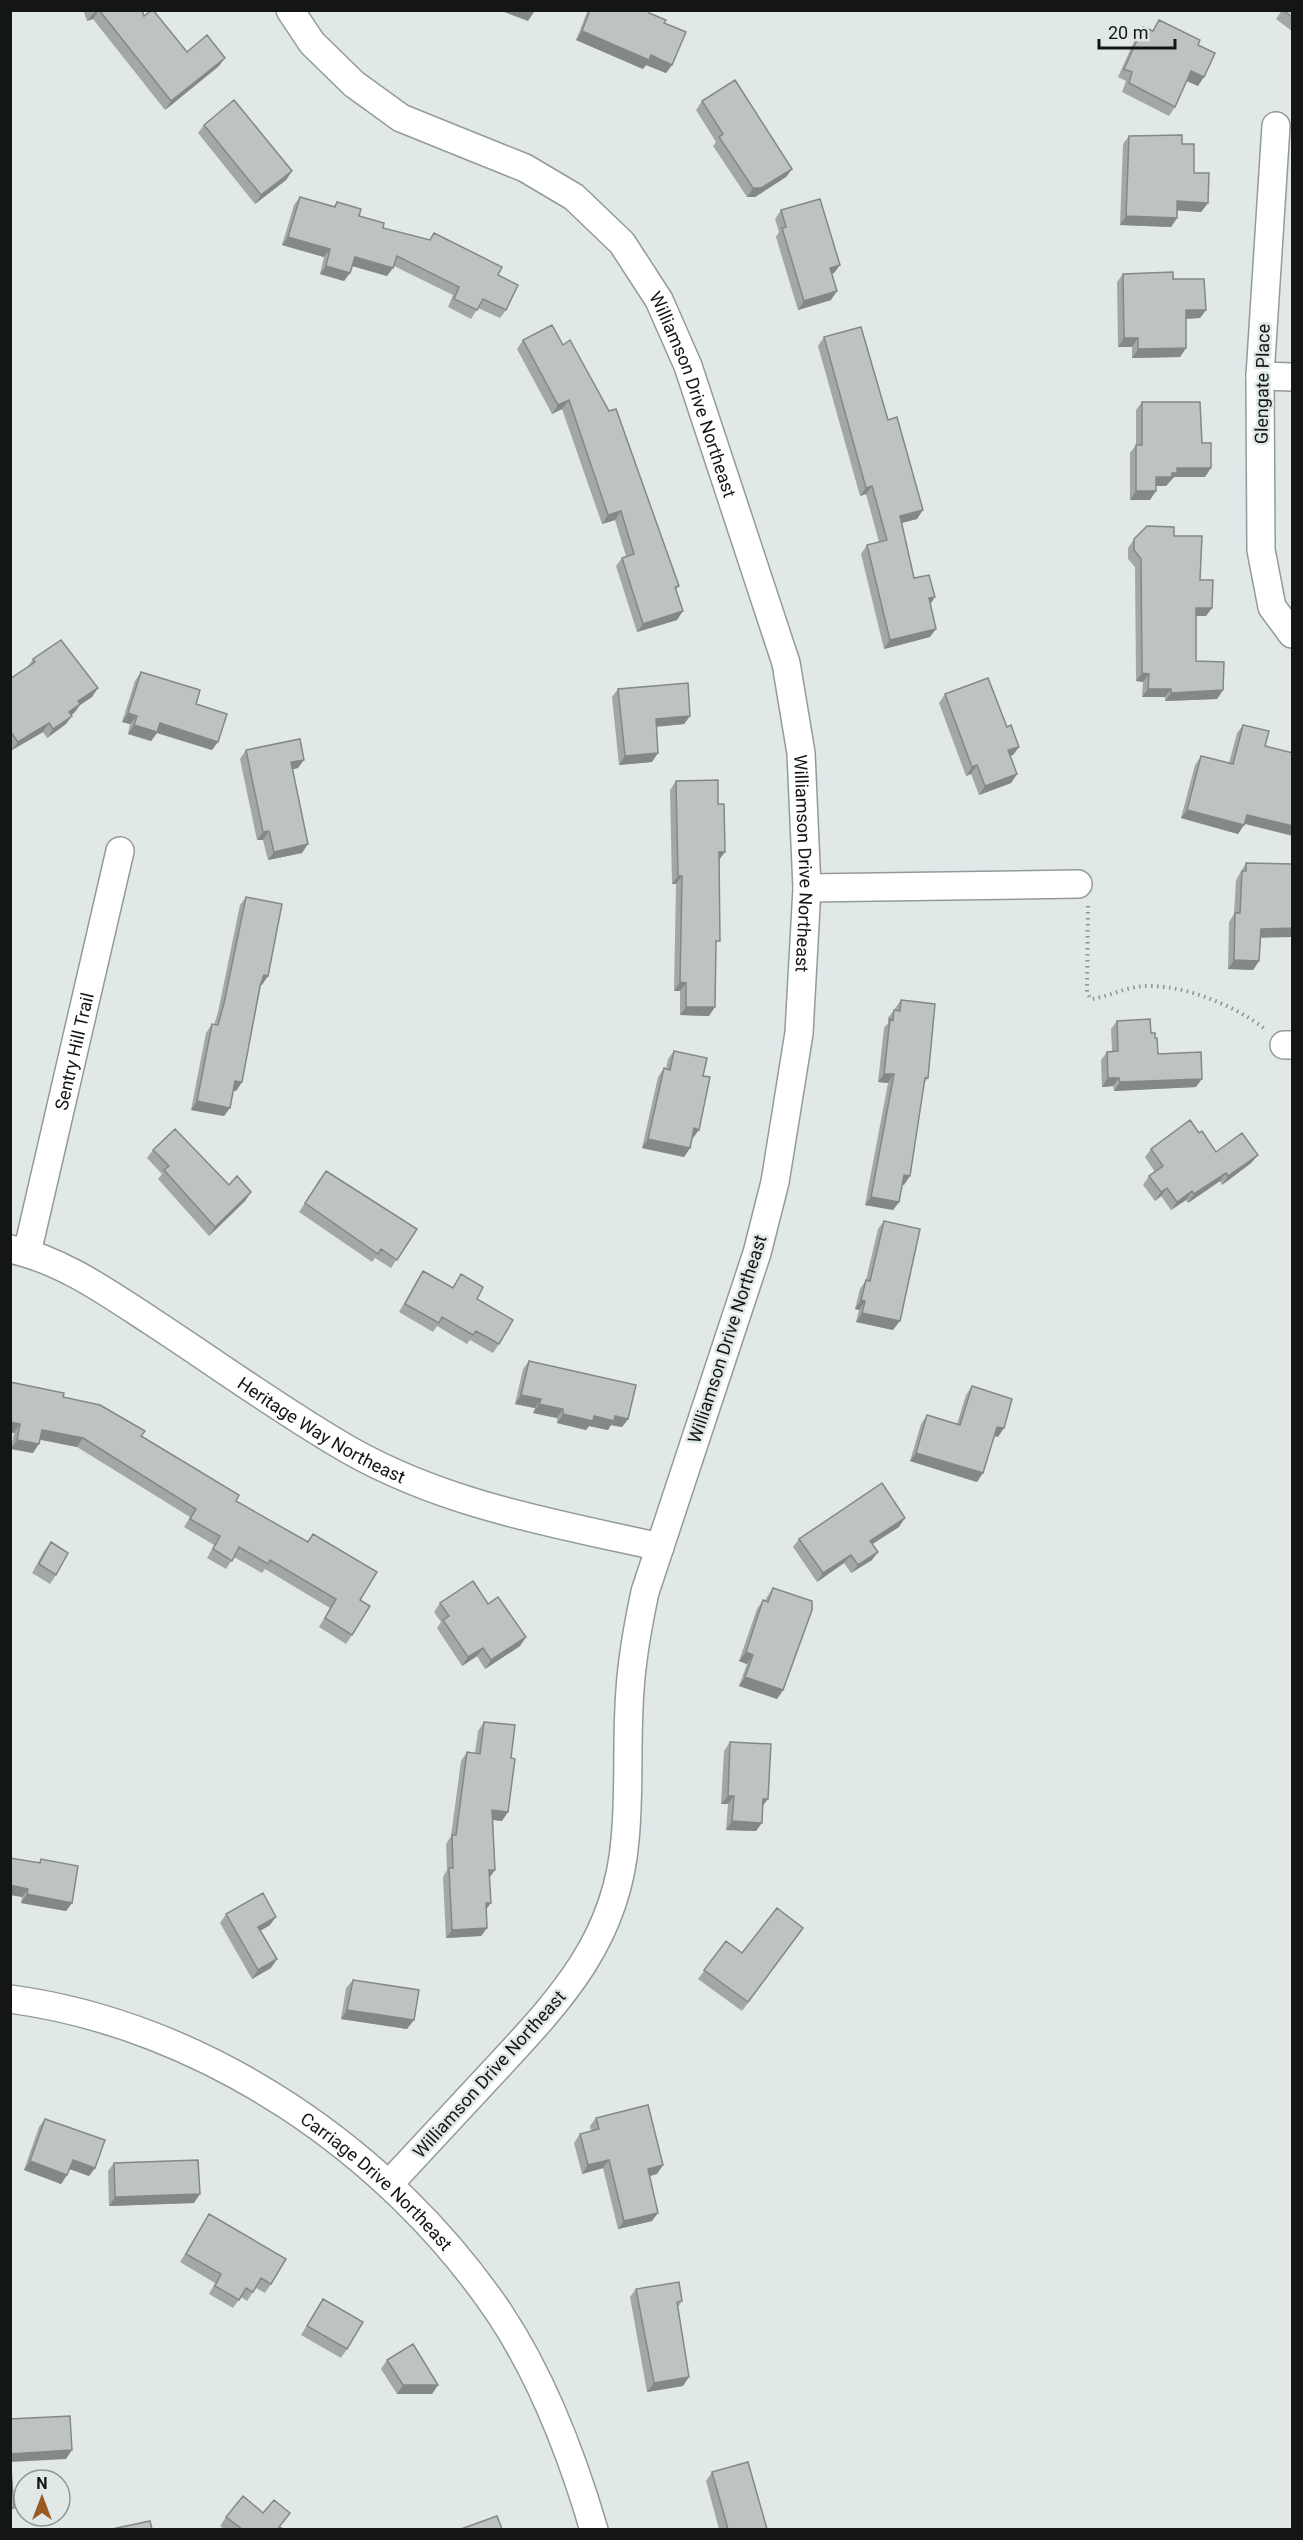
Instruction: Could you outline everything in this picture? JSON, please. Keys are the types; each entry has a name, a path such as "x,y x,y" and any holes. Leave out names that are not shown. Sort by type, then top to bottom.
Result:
{"street":[{"name":"Williamson Drive Northeast","path":"290,10 312,43 354,84 401,118 525,168 574,197 622,243 659,300 688,366 786,663 801,753 807,888 799,1033 775,1182 757,1253 645,1592 635,1642 630,1692 625,1841 618,1882 603,1927 584,1964 557,2003 389,2184"},
{"name":"Glengate Place","path":"1276,126 1260,376 1261,550 1272,607 1293,634"},
{"path":"1260,376 1293,377"},
{"name":"Sentry Hill Trail","path":"19,1251 120,851"},
{"path":"807,888 1078,884"},
{"name":"Heritage Way Northeast","path":"19,1251 92,1282 348,1449 397,1475 440,1493 502,1512 660,1547"},
{"name":"Carriage Drive Northeast","path":"10,1999 73,2012 165,2041 242,2078 324,2129 389,2184 447,2246 500,2315 544,2393 577,2473 594,2529"}],"path":[{"path":"1078,884 1089,891 1087,993 1091,999 1134,987 1158,986 1183,989 1250,1017 1288,1045"}],"building":[{"path":"99,10 142,10 144,16 153,10 187,52 207,35 225,58 171,101"},
{"path":"590,10 650,10 649,13 666,20 664,23 686,32 672,65 651,55 649,60 582,31"},
{"path":"1283,10 1293,10 1293,18"},
{"path":"1159,20 1200,40 1198,45 1215,53 1204,77 1191,71 1175,107 1129,83 1132,72 1124,69 1143,27 1153,31"},
{"path":"735,80 792,169 761,188 753,188 719,137 723,134 702,101"},
{"path":"234,100 292,171 261,195 204,125"},
{"path":"1182,135 1182,144 1194,144 1194,173 1209,173 1208,203 1177,201 1177,218 1126,216 1129,136"},
{"path":"300,197 335,207 337,202 361,209 359,216 384,223 383,228 430,240 434,233 502,267 498,275 518,285 506,310 483,299 477,310 454,299 459,287 397,256 393,268 355,257 350,273 326,266 330,249 288,237"},
{"path":"820,199 840,265 830,268 837,291 804,301 782,228 786,227 781,210"},
{"path":"1173,272 1173,279 1204,279 1206,310 1186,310 1186,348 1138,349 1138,338 1124,338 1123,274"},
{"path":"552,325 563,345 570,340 609,411 616,409 679,586 675,587 683,611 643,624 622,558 634,554 621,511 608,515 569,400 558,405 523,340"},
{"path":"861,327 888,420 897,417 923,510 900,516 914,578 929,575 935,597 929,598 936,629 890,640 867,545 887,540 872,486 866,488 824,337"},
{"path":"1142,402 1200,402 1202,443 1211,443 1211,468 1177,468 1177,473 1172,473 1172,477 1156,477 1156,491 1136,491 1136,445 1142,445"},
{"path":"1147,526 1174,527 1174,536 1202,536 1200,580 1213,580 1212,608 1196,608 1196,661 1224,662 1223,690 1171,693 1171,689 1148,689 1149,674 1142,673 1141,559 1134,550 1134,539"},
{"path":"61,640 98,688 78,701 80,704 69,712 72,716 53,729 49,723 18,742 10,731 10,679 35,662 33,659"},
{"path":"141,672 200,690 196,704 227,714 218,742 160,723 157,732 134,725 137,716 128,713"},
{"path":"988,678 1007,727 1011,725 1019,747 1008,750 1017,774 985,786 977,765 972,767 945,694"},
{"path":"688,683 690,716 656,719 658,753 625,756 618,689"},
{"path":"1243,725 1269,731 1265,746 1293,753 1293,826 1247,815 1244,825 1187,810 1201,756 1233,764"},
{"path":"300,739 304,760 291,762 308,844 274,852 269,831 263,832 246,750"},
{"path":"718,780 718,804 724,804 725,852 719,852 720,941 716,941 715,1007 686,1007 686,983 680,982 682,876 678,876 676,781"},
{"path":"1246,863 1293,864 1293,928 1261,929 1259,961 1234,960 1235,913 1240,913 1242,871 1246,871"},
{"path":"246,897 282,904 268,976 264,975 260,986 242,1082 235,1081 230,1108 197,1101 212,1024 218,1025 224,1003"},
{"path":"901,1000 935,1004 928,1078 925,1078 910,1176 904,1175 899,1202 871,1197 894,1074 884,1074 890,1019 893,1020 894,1010 900,1011"},
{"path":"1150,1019 1151,1033 1155,1033 1155,1038 1157,1038 1158,1054 1201,1052 1202,1079 1120,1082 1119,1078 1108,1078 1107,1052 1118,1051 1117,1021"},
{"path":"674,1051 707,1058 703,1076 710,1077 699,1130 694,1128 690,1148 648,1139 664,1068 670,1070"},
{"path":"1190,1120 1199,1133 1202,1131 1216,1152 1242,1133 1258,1155 1228,1176 1226,1173 1194,1194 1192,1191 1177,1202 1167,1188 1161,1192 1149,1176 1163,1166 1151,1149"},
{"path":"175,1129 229,1185 237,1176 251,1192 215,1227 164,1170 169,1166 153,1150"},
{"path":"326,1171 417,1229 397,1260 381,1249 378,1254 305,1203"},
{"path":"884,1221 920,1229 900,1321 862,1313 865,1301 861,1300 866,1280 870,1281"},
{"path":"423,1271 453,1288 461,1274 483,1287 477,1299 513,1320 499,1344 476,1331 473,1335 442,1317 439,1323 405,1304"},
{"path":"529,1361 636,1385 628,1419 615,1416 614,1421 594,1416 593,1421 563,1414 563,1409 539,1404 541,1399 521,1395"},
{"path":"10,1382 64,1393 63,1397 100,1405 145,1431 141,1436 239,1495 236,1501 308,1542 313,1534 377,1572 360,1600 370,1606 352,1635 325,1618 336,1599 270,1560 268,1564 239,1547 232,1561 213,1549 220,1536 190,1519 196,1509 83,1438 42,1430 39,1444 17,1440 20,1424 10,1422"},
{"path":"972,1386 1012,1399 1004,1428 997,1427 983,1473 916,1453 927,1415 960,1425"},
{"path":"882,1483 905,1518 870,1541 878,1552 858,1565 851,1555 823,1573 799,1539"},
{"path":"51,1542 68,1553 56,1575 39,1564"},
{"path":"473,1581 488,1604 498,1597 526,1637 491,1660 483,1648 468,1657 443,1620 449,1616 440,1603"},
{"path":"773,1588 812,1601 812,1610 783,1690 745,1677 753,1655 746,1652 763,1600 768,1602"},
{"path":"484,1722 515,1725 511,1758 515,1759 508,1812 492,1810 495,1870 489,1870 491,1903 486,1903 487,1928 452,1930 449,1868 453,1868 452,1835 456,1835 467,1752 480,1754"},
{"path":"730,1742 771,1744 768,1799 763,1799 762,1823 732,1821 734,1796 728,1796"},
{"path":"10,1858 40,1863 41,1859 78,1866 72,1903 27,1894 28,1889 10,1885"},
{"path":"263,1893 276,1917 258,1927 277,1959 258,1970 226,1914"},
{"path":"777,1908 803,1928 748,2002 704,1970 726,1941 742,1953"},
{"path":"353,1980 419,1990 414,2020 347,2010"},
{"path":"648,2105 663,2165 648,2169 658,2213 624,2221 609,2160 588,2165 580,2134 599,2129 596,2118"},
{"path":"45,2119 105,2140 95,2168 73,2160 67,2175 30,2161"},
{"path":"198,2160 200,2194 115,2197 114,2163"},
{"path":"209,2214 286,2259 271,2284 261,2278 253,2292 246,2288 239,2300 215,2286 221,2274 186,2254"},
{"path":"679,2282 682,2301 677,2302 689,2377 654,2383 636,2289"},
{"path":"323,2299 363,2322 347,2349 307,2326"},
{"path":"413,2344 438,2385 403,2385 387,2360"},
{"path":"70,2416 72,2450 10,2454 10,2419"},
{"path":"10,2456 12,2508 10,2509"},
{"path":"748,2462 767,2529 728,2529 712,2472"},
{"path":"243,2496 263,2513 274,2500 290,2513 279,2527 283,2529 242,2529 226,2517"},
{"path":"497,2516 502,2529 461,2529"},
{"path":"150,2521 152,2529 112,2529"}]}
